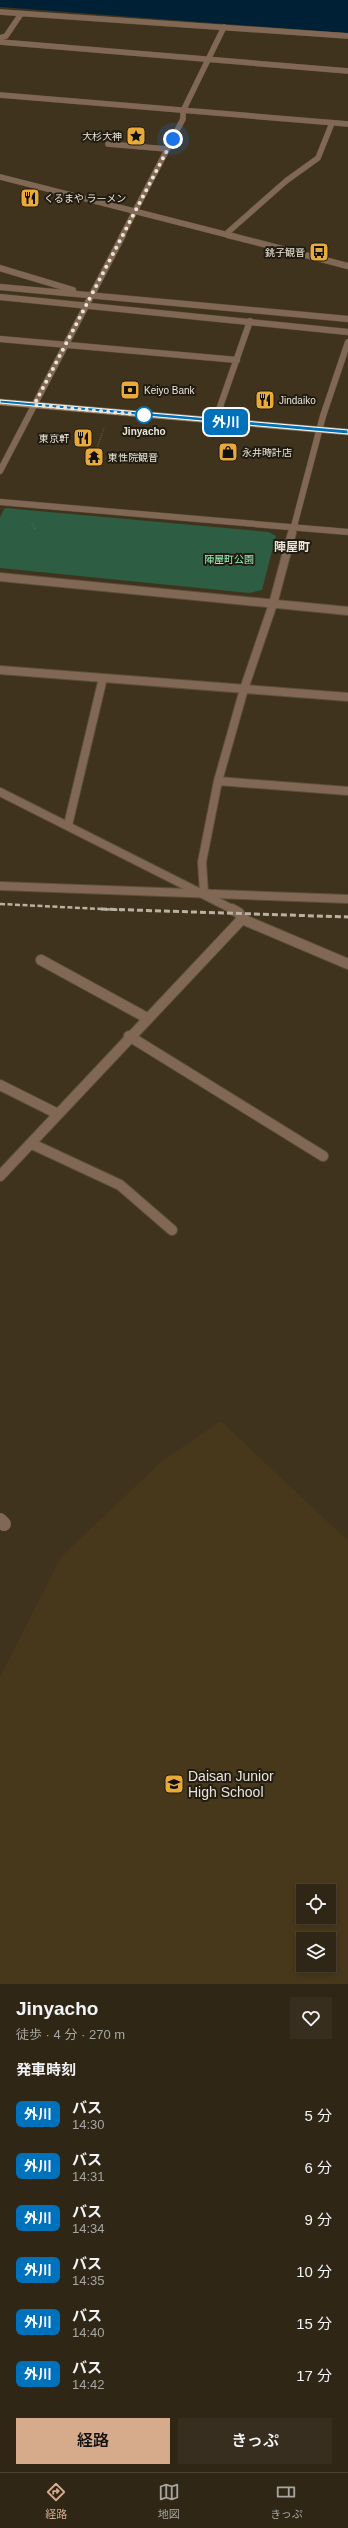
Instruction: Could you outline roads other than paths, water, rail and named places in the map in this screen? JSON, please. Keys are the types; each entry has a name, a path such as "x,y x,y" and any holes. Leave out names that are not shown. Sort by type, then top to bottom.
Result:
{"main road":[{"path":"0,402 348,432"}],"street":[{"path":"0,12 212,28 224,27 348,36"},
{"path":"0,38 6,36 21,14"},
{"path":"0,471 84,306 136,212 183,119 183,110 224,27"},
{"path":"0,42 348,71"},
{"path":"0,95 348,124"},
{"path":"226,234 286,181 318,158 332,123"},
{"path":"108,144 167,149"},
{"path":"0,177 348,266"},
{"path":"0,268 90,295"},
{"path":"0,286 348,319"},
{"path":"0,297 348,332"},
{"path":"215,421 250,322"},
{"path":"0,339 64,346 236,360"},
{"path":"204,893 202,862 218,781 244,689 273,604 319,430 348,342"},
{"path":"0,502 348,532"},
{"path":"0,577 348,611"},
{"path":"0,670 348,697"},
{"path":"68,825 103,678"},
{"path":"218,781 348,791"},
{"path":"0,792 204,893 239,913 242,919 348,964"},
{"path":"0,886 348,898"},
{"path":"0,1176 32,1144 129,1036 242,919"},
{"path":"41,960 147,1018"},
{"path":"129,1036 323,1156"},
{"path":"0,1085 58,1114"},
{"path":"32,1144 120,1185 172,1230"}],"water":[{"path":"0,0 348,0 348,33 0,7"}],"railway":[{"path":"0,904 103,909"},
{"path":"103,909 348,917"},
{"path":"103,909 122,910"}],"place":[{"name":"大杉大神","path":"136,136"},
{"name":"くるまや ラーメン","path":"30,198"},
{"name":"銚子観音","path":"319,252"},
{"name":"Keiyo Bank","path":"130,390"},
{"name":"Jindaiko","path":"265,400"},
{"name":"Jinyacho","path":"144,415"},
{"name":"東京軒","path":"83,438"},
{"name":"永井時計店","path":"228,452"},
{"name":"東性院観音","path":"94,457"},
{"name":"Daisan Junior High School","path":"174,1784"}],"district":[{"name":"陣屋町","path":"292,547"}],"park label":[{"name":"陣屋町公園","path":"229,559"}]}
